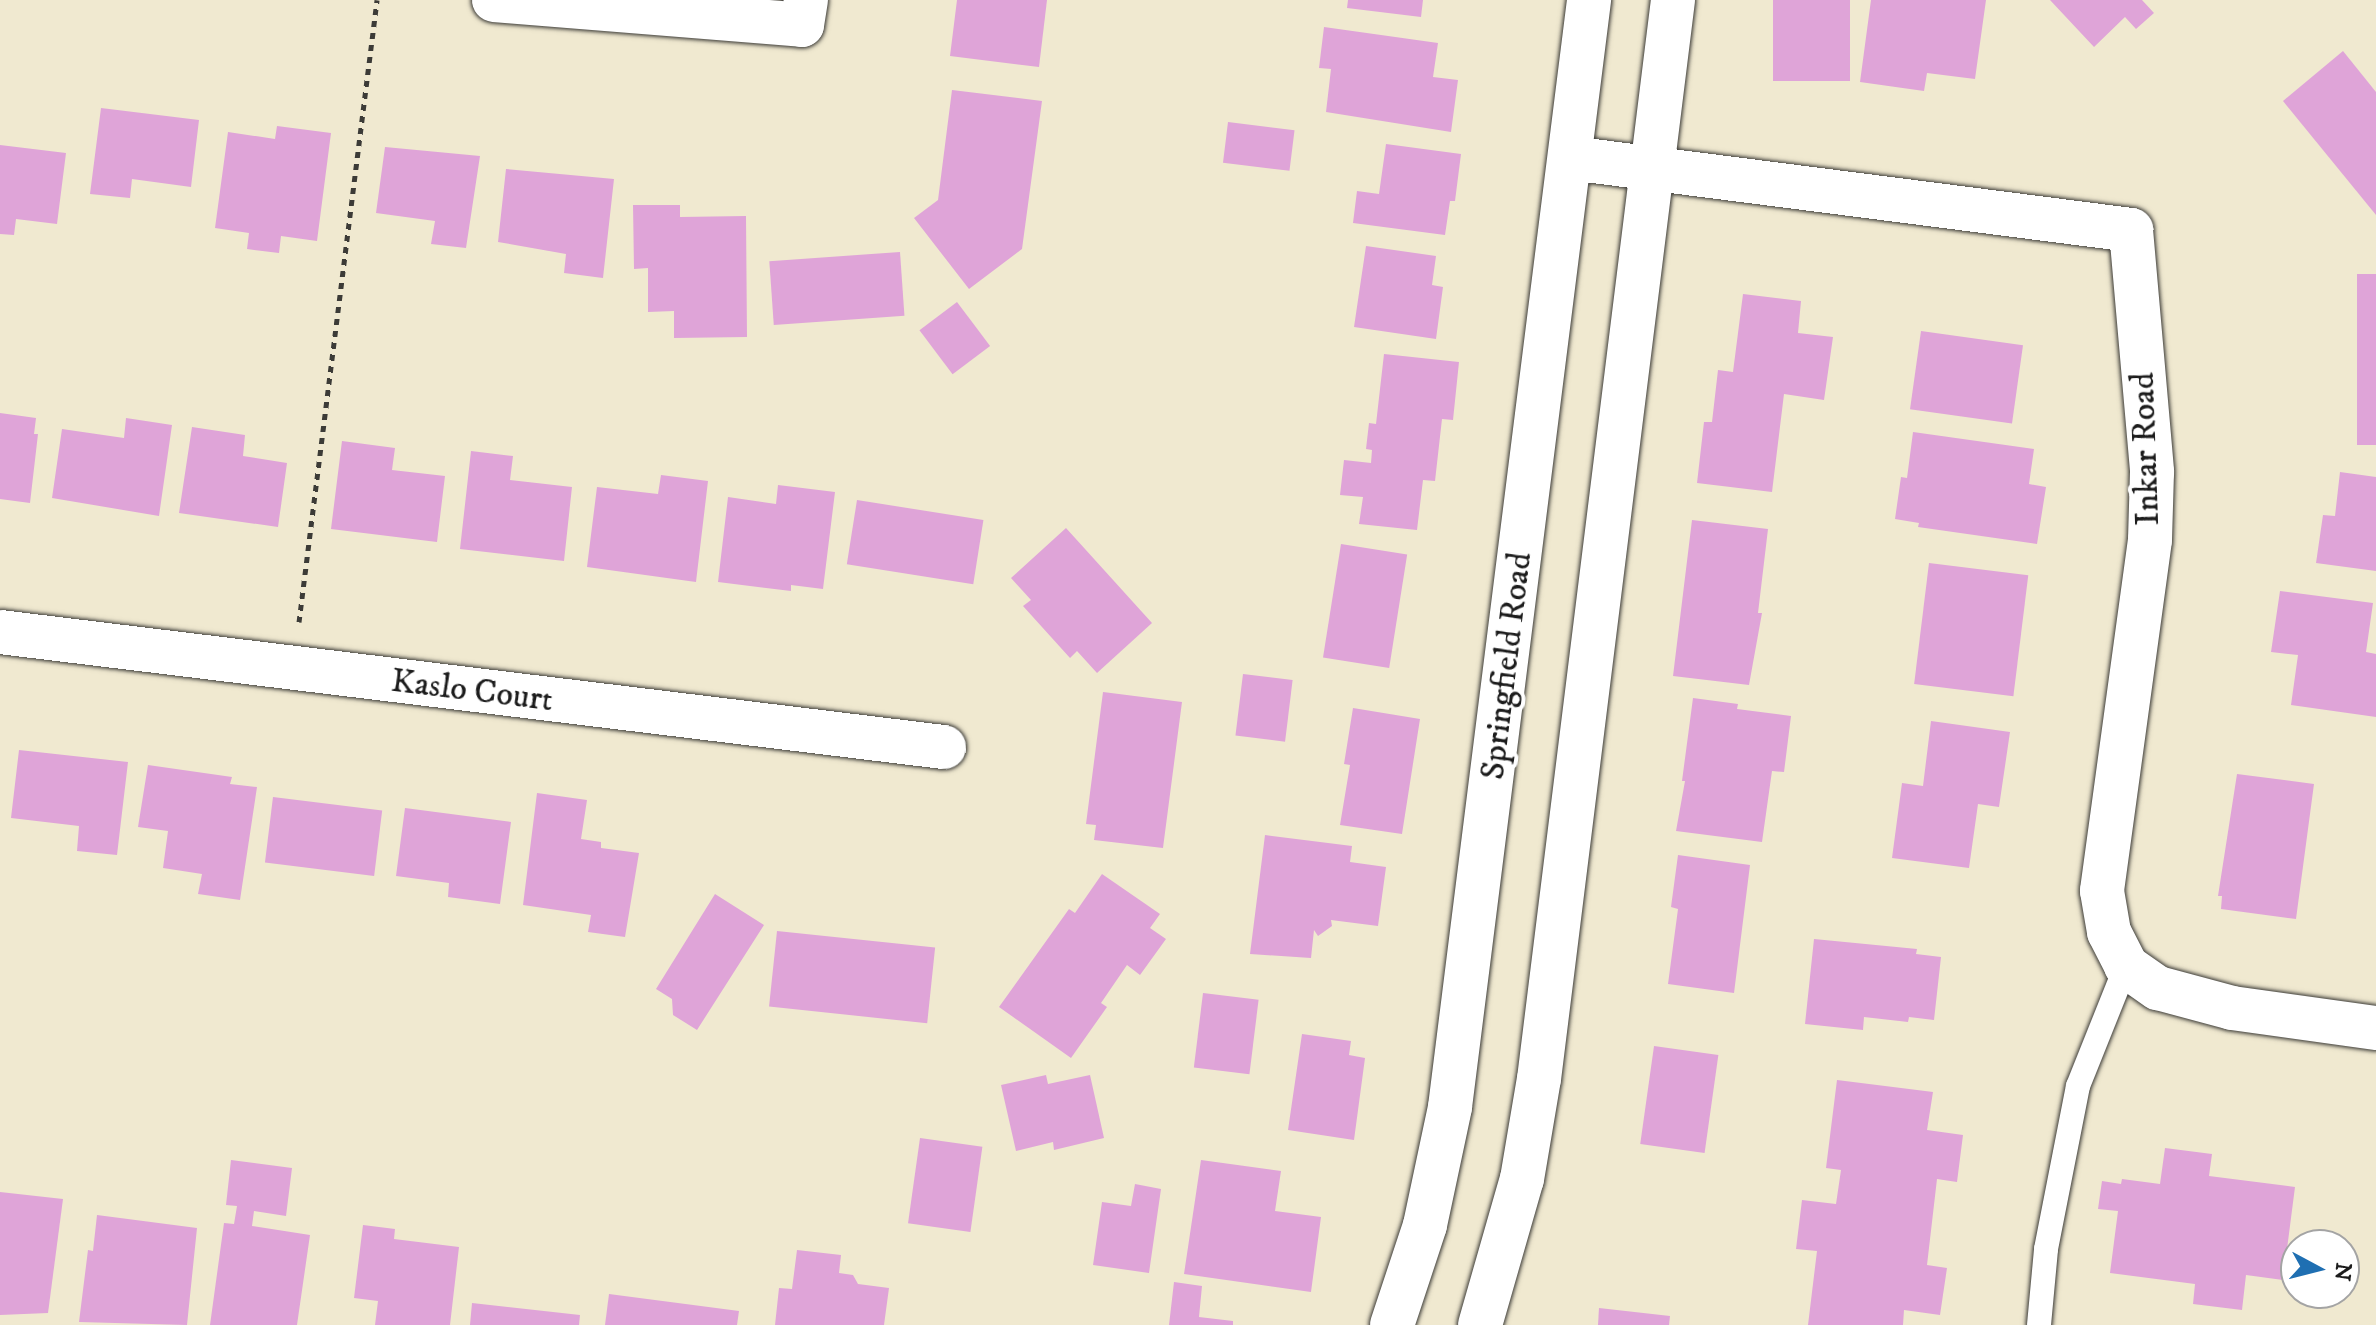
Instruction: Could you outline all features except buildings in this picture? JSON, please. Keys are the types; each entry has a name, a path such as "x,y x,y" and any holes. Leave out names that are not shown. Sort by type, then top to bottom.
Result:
{"street":[{"path":"494,0 802,25 806,0"},
{"name":"Springfield Road","path":"1392,1325 1425,1225 1450,1107 1589,0"},
{"path":"1480,1325 1522,1179 1539,1079 1673,0"},
{"name":"Inkar Road","path":"1570,158 2131,230 2152,472 2150,540 2102,891 2109,932 2126,966"},
{"name":"Kaslo Court","path":"0,632 944,747"},
{"path":"2126,966 2158,988 2193,999 2232,1008 2376,1028"}],"lane":[{"path":"2039,1325 2046,1249 2078,1086 2126,966"}],"path":[{"path":"293,670 377,0"}]}
